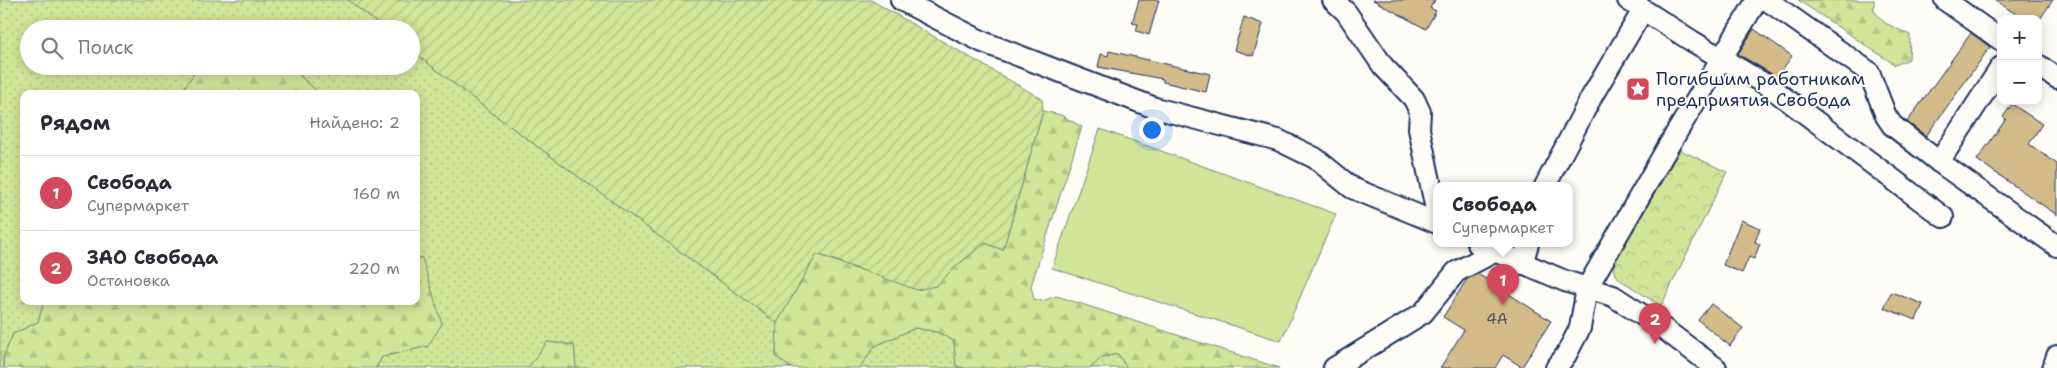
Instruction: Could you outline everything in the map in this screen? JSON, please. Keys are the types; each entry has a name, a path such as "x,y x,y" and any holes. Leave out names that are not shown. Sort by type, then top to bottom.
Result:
{"street":[{"path":"900,0 983,42 1155,108 1278,140 1315,158 1352,188 1433,221"},
{"path":"1333,0 1346,12 1383,66 1414,99 1420,112 1419,129 1433,195"},
{"path":"1556,368 1566,355 1577,334 1587,288 1720,58 1757,0"},
{"path":"1768,0 1869,72 1886,116 1892,125 1939,162 2057,246"},
{"path":"1945,0 1997,37"},
{"path":"1547,182 1592,96 1636,5 1770,87 1943,217"},
{"path":"2042,68 2057,78"},
{"path":"1939,162 1997,73"},
{"path":"1522,264 1527,247"},
{"path":"1334,368 1423,313 1456,272 1486,248 1522,264 1613,296 1664,329 1716,368"},
{"path":"2053,368 2057,356"}],"green space":[{"path":"0,0 348,0 374,20 20,20 20,75 193,75 183,90 20,90 20,305 43,305 38,322 13,334 3,358 4,368 0,368"},
{"path":"348,0 871,0 1042,99 1043,111 1003,250 985,243 956,266 936,286 917,290 817,254 777,323 488,110 420,57 420,20 374,20"},
{"path":"1798,0 1874,0 1874,11 1885,23 1910,35 1909,59 1895,65"},
{"path":"420,57 488,110 777,323 776,357 791,368 576,368 574,345 547,342 528,368 376,368 382,357 428,346 422,259 420,258 420,90 316,90 300,76 420,75"},
{"path":"193,75 300,75 316,90 183,90"},
{"path":"1043,111 1061,115 1082,127 1031,286 1034,299 1042,301 1057,296 1279,368 1127,368 1118,354 1102,357 1091,368 965,368 956,366 954,341 937,332 915,328 875,346 859,368 791,368 776,357 777,323 817,254 852,268 936,286 956,266 985,243 1003,250"},
{"path":"1100,129 1336,214 1281,341 1052,268"},
{"path":"1680,150 1727,172 1661,306 1619,279 1613,270 1615,262"},
{"path":"420,258 422,258 442,324 428,346 382,357 376,368 4,368 3,358 13,334 38,322 43,305 420,305"},
{"path":"915,328 937,332 954,341 956,366 965,368 859,368 875,346"},
{"path":"547,342 574,345 576,368 528,368"},
{"path":"1118,354 1127,368 1091,368 1102,357"}],"building":[{"path":"1139,0 1159,0 1149,35 1136,31 1138,24 1132,23"},
{"path":"1373,0 1435,0 1430,8 1436,11 1426,29"},
{"path":"1995,0 2053,0 2042,16 2017,15"},
{"path":"1244,17 1263,24 1253,56 1234,50"},
{"path":"1754,29 1792,56 1777,77 1738,54"},
{"path":"1971,33 1990,47 1926,136 1907,122"},
{"path":"1109,51 1210,74 1206,92 1163,82 1163,79 1098,67 1101,54 1108,56"},
{"path":"2011,105 2014,105 2042,124 2029,144 2057,164 2057,215 1977,160 2006,119 2003,117"},
{"path":"1741,220 1760,228 1755,242 1760,244 1754,259 1749,257 1742,273 1723,265"},
{"path":"1478,274 1551,321 1522,367 1503,355 1495,368 1440,368 1464,330 1443,317 1467,279"},
{"path":"1891,292 1923,304 1916,320 1884,308"},
{"path":"1711,304 1743,328 1730,346 1698,320"}],"place":[{"name":"Погибшим работникам предприятия Свобода","path":"1638,89"},
{"name":"Свобода","path":"1503,305"},
{"name":"ЗАО Свобода","path":"1655,344"}]}
